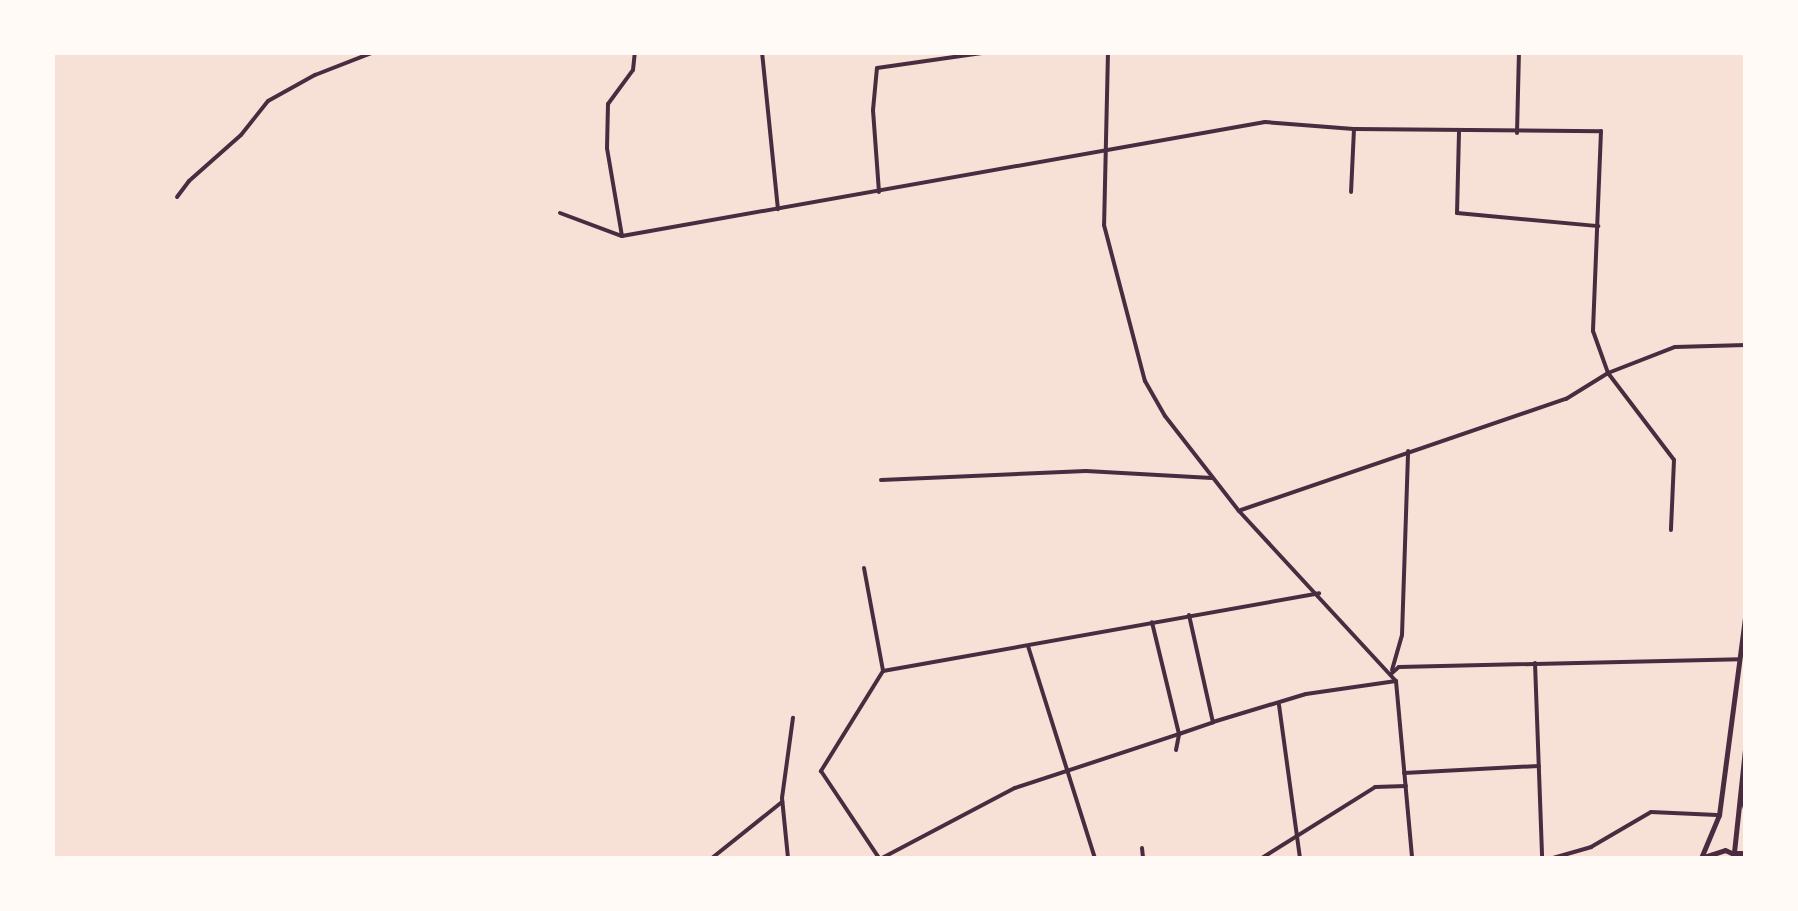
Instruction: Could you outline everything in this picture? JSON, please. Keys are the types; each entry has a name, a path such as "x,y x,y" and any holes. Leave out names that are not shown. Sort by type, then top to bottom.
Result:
{"main road":[{"path":"1701,858 1719,815 1746,610"},
{"path":"1734,853 1746,740"},
{"path":"1740,789 1746,813"},
{"path":"1701,858 1716,850 1744,856"}],"street":[{"path":"177,197 188,181 241,135 268,101 315,75 374,52"},
{"path":"622,236 607,148 608,104 634,70 635,52"},
{"path":"762,52 778,209"},
{"path":"879,192 873,110 877,68 989,52"},
{"path":"1108,52 1104,226 1145,381 1165,416 1239,511 1319,593 1396,681 1412,858"},
{"path":"1517,133 1519,52"},
{"path":"560,213 622,236 1265,122 1458,132 1602,131 1594,331 1608,373 1674,460 1671,530"},
{"path":"1351,192 1354,129"},
{"path":"1458,132 1457,213 1598,226"},
{"path":"1239,511 1566,399 1608,373 1676,348 1746,345"},
{"path":"1390,674 1402,636 1408,451"},
{"path":"880,480 1086,471 1212,478"},
{"path":"864,568 884,672 822,771 880,858 1015,788 1068,774 1278,702 1396,681"},
{"path":"884,672 1319,593"},
{"path":"1190,615 1213,722"},
{"path":"1152,622 1179,734 1176,750"},
{"path":"1028,646 1096,858"},
{"path":"1390,674 1398,667 1740,658"},
{"path":"1535,663 1542,858"},
{"path":"1278,702 1300,858"},
{"path":"788,858 782,801 794,718"},
{"path":"1404,773 1539,766"},
{"path":"1262,858 1375,787 1406,786"},
{"path":"712,858 782,801"},
{"path":"1553,858 1591,847 1651,812 1719,815"},
{"path":"1142,848 1143,858"}]}
